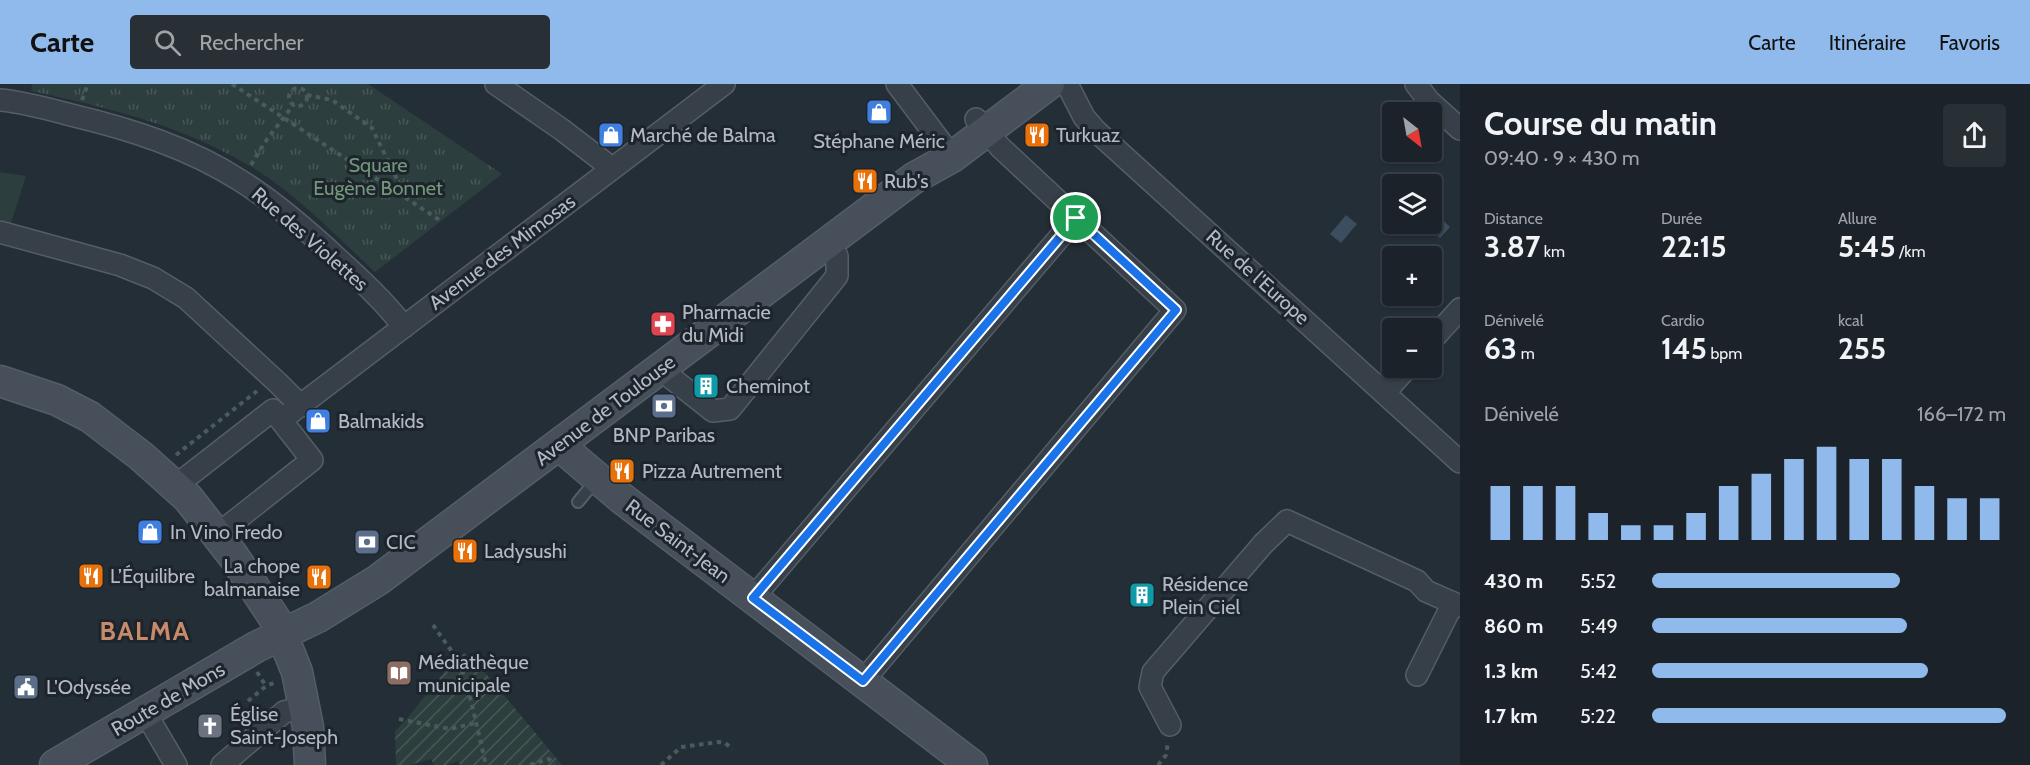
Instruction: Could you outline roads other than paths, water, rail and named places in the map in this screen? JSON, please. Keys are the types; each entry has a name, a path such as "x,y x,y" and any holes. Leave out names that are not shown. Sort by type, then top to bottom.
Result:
{"main road":[{"name":"Avenue de Toulouse","path":"981,126 1020,84"},
{"name":"Avenue de Toulouse","path":"283,636 378,580 920,174 947,150 1049,84"},
{"path":"0,381 57,400 90,417 188,498 269,609 295,662 305,707 310,765"},
{"name":"Rue Saint-Jean","path":"561,443 567,452 620,497 972,765"},
{"name":"Route de Mons","path":"55,765 256,647 283,636"}],"street":[{"path":"496,84 561,129 604,162 610,170"},
{"name":"Avenue des Mimosas","path":"281,420 724,84"},
{"path":"897,84 947,150"},
{"name":"Rue de l'Europe","path":"1067,84 1084,117 1096,131 1460,462"},
{"path":"1416,84 1429,101 1460,129"},
{"name":"Rue des Violettes","path":"0,100 89,119 158,140 203,159 276,205 354,274 404,327"},
{"path":"863,681 1176,310 981,126"},
{"path":"753,598 1076,218"},
{"path":"0,232 110,262 153,278 186,298 300,406"},
{"path":"660,369 713,411 730,409 837,276 837,256 828,243"},
{"path":"1442,329 1460,309"},
{"path":"1385,392 1398,378"},
{"path":"167,480 273,410 312,460 217,535"},
{"path":"1170,725 1150,687 1153,672 1263,544 1287,521 1417,581 1426,591 1456,604 1417,675"},
{"path":"222,765 284,711 305,707"},
{"path":"145,712 176,765"}],"lane":[{"path":"578,502 598,478"}],"water":[{"path":"1346,215 1357,224 1341,243 1330,234"},
{"path":"1442,219 1450,227 1440,238 1436,234 1442,234"}],"place":[{"name":"Stéphane Méric","path":"879,112"},
{"name":"Marché de Balma","path":"611,135"},
{"name":"Turkuaz","path":"1037,135"},
{"name":"Rub's","path":"865,181"},
{"name":"Pharmacie du Midi","path":"663,324"},
{"name":"Cheminot","path":"706,386"},
{"name":"BNP Paribas","path":"664,406"},
{"name":"Balmakids","path":"318,421"},
{"name":"Pizza Autrement","path":"622,471"},
{"name":"In Vino Fredo","path":"150,532"},
{"name":"CIC","path":"367,542"},
{"name":"Ladysushi","path":"465,551"},
{"name":"L’Équilibre","path":"91,576"},
{"name":"La chope balmanaise","path":"319,577"},
{"name":"Résidence Plein Ciel","path":"1142,595"},
{"name":"Médiathèque municipale","path":"399,673"},
{"name":"L'Odyssée","path":"26,687"},
{"name":"Église Saint-Joseph","path":"210,726"}],"district":[{"name":"BALMA","path":"145,631"}],"park label":[{"name":"Square Eugène Bonnet","path":"378,176"}]}
